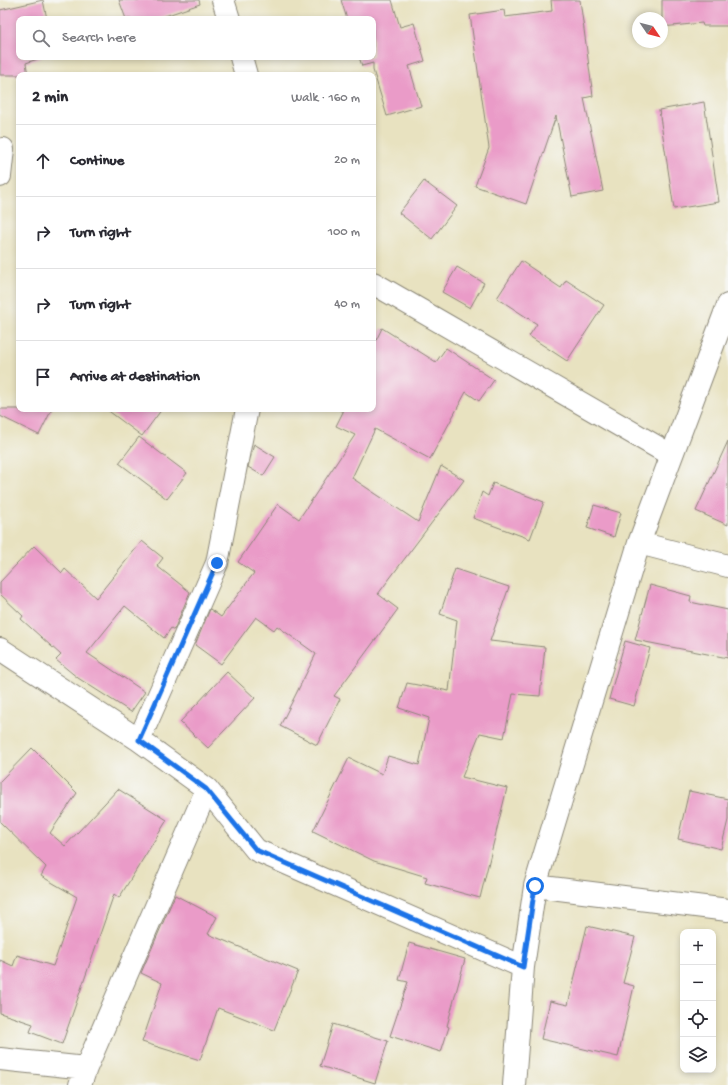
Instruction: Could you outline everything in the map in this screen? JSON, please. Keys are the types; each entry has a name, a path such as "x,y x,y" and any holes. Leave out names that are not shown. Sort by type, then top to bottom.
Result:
{"street":[{"path":"223,0 228,16"},
{"path":"242,60 245,72"},
{"path":"0,176 3,149"},
{"path":"376,285 671,455"},
{"path":"514,1085 523,967 535,886 639,543 728,305"},
{"path":"139,740 217,563 246,412"},
{"path":"639,543 728,566"},
{"path":"0,649 139,740 206,789 256,850 523,967"},
{"path":"0,1059 83,1076 206,789"},
{"path":"535,886 728,910"}],"building":[{"path":"43,0 46,16 16,16 16,60 34,60 26,63 28,72 16,72 16,75 0,75 0,10"},
{"path":"119,0 199,0 200,4 165,16 125,16"},
{"path":"341,0 392,0 400,27 414,23 425,61 409,66 421,106 387,116 376,80 376,72 374,72 373,70 373,63 362,66 360,60 376,60 376,16 346,16"},
{"path":"551,0 580,0 593,96 584,98 603,191 572,197 556,116 526,204 475,186 489,148 470,15 504,10 505,17 552,11"},
{"path":"662,0 728,0 728,26 703,26 702,23 668,26 668,12 662,12"},
{"path":"704,102 719,202 674,209 659,110"},
{"path":"424,181 457,206 432,239 399,213"},
{"path":"521,261 561,288 566,280 604,305 567,361 529,336 537,324 497,298"},
{"path":"457,267 484,283 470,308 442,292"},
{"path":"382,328 436,362 446,348 494,380 479,401 466,392 430,459 375,429 352,478 418,522 441,466 464,480 378,594 398,609 334,696 340,699 317,745 280,726 316,654 277,626 274,630 256,617 221,664 195,645 210,609 221,617 254,573 238,562 278,504 299,519 355,435 336,426 343,412 376,412 376,341"},
{"path":"0,409 16,409 16,412 50,412 39,435 0,416"},
{"path":"110,412 160,412 142,436"},
{"path":"139,437 187,473 167,499 119,463"},
{"path":"728,441 728,525 696,511"},
{"path":"254,444 275,457 263,476 248,467"},
{"path":"493,483 544,502 530,539 473,518 482,492 488,496"},
{"path":"594,505 621,513 614,537 587,528"},
{"path":"142,541 163,558 157,566 190,592 174,630 171,628 164,638 125,606 87,653 145,692 131,712 78,678 56,660 61,655 21,619 23,616 0,594 0,582 34,546 62,573 65,569 96,598"},
{"path":"455,569 509,587 490,641 545,647 540,696 513,694 504,738 480,733 462,777 507,788 480,898 425,883 427,877 374,861 313,831 349,758 382,774 388,756 419,765 429,718 399,708 407,683 449,691 457,620 440,614"},
{"path":"650,585 691,596 690,602 728,610 728,658 635,640"},
{"path":"625,641 650,648 634,706 609,699"},
{"path":"227,672 255,698 208,748 180,722"},
{"path":"32,748 77,793 50,833 65,846 118,789 167,820 119,898 114,894 62,1044 30,1032 33,1024 0,1013 0,960 13,966 17,955 53,966 77,897 41,876 46,867 0,822 0,781"},
{"path":"689,791 728,799 728,820 721,849 678,839"},
{"path":"175,895 217,917 208,934 298,971 274,1030 218,1008 200,1060 142,1042 162,983 141,973"},
{"path":"587,926 635,937 623,983 634,986 618,1057 541,1039 550,1001 568,1005"},
{"path":"409,943 465,959 447,1026 449,1027 441,1052 390,1036 408,982 399,980"},
{"path":"333,1024 388,1041 375,1083 320,1066"}],"route":[{"path":"217,563 139,740 206,789 256,850 523,967 535,886"}]}
